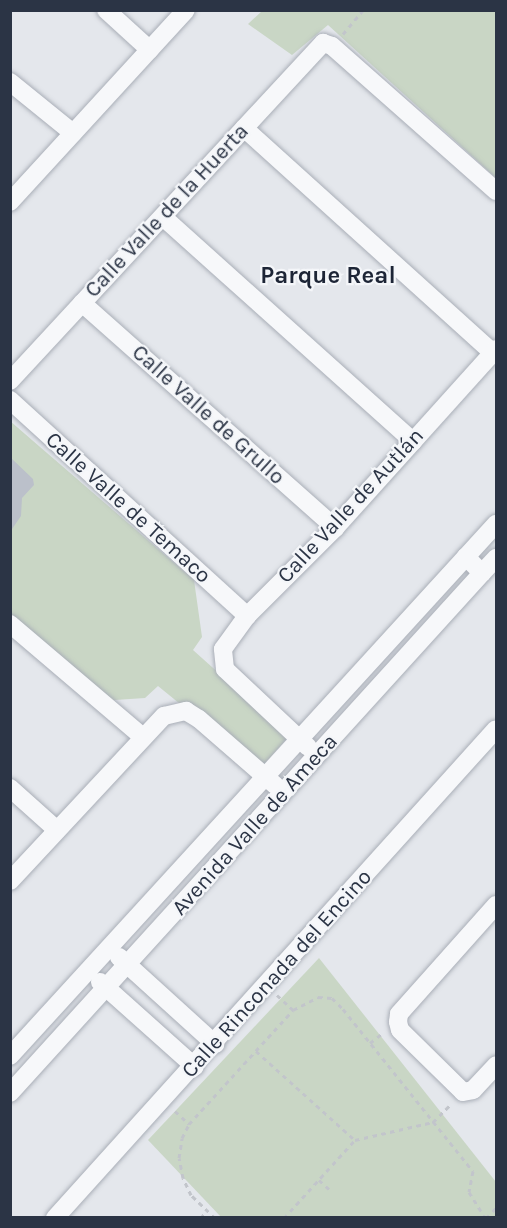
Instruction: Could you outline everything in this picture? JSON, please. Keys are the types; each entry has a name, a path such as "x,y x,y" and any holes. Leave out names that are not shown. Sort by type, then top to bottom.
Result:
{"street":[{"path":"106,10 150,50"},
{"path":"10,202 186,10"},
{"path":"327,45 496,191"},
{"name":"Calle Valle de la Huerta","path":"11,381 244,128 327,45"},
{"path":"10,82 73,133"},
{"path":"244,128 495,351"},
{"path":"163,217 413,441"},
{"name":"Calle Valle de Grullo","path":"82,303 334,528"},
{"name":"Calle Valle de Autlán","path":"300,739 225,669 223,649 247,616 334,528 495,351"},
{"name":"Calle Valle de Temaco","path":"10,400 247,616"},
{"name":"Avenida Valle de Ameca","path":"10,1056 496,524"},
{"path":"466,556 482,573"},
{"name":"Avenida Valle de Ameca","path":"10,1093 128,966 496,558"},
{"path":"10,624 143,737"},
{"path":"10,881 164,716 186,711 199,719 285,793"},
{"name":"Calle Rinconada del Encino","path":"55,1218 195,1067 496,729"},
{"path":"300,739 317,756"},
{"path":"10,788 57,830"},
{"path":"496,905 399,1014 400,1030 463,1092 473,1090 496,1065"},
{"path":"110,949 215,1044"},
{"path":"89,972 195,1067"}],"path":[{"path":"327,45 363,10"},
{"path":"267,986 293,1010"},
{"path":"215,1218 191,1195 183,1178 178,1158 182,1138 189,1124 293,1010 305,1001 332,998 474,1171 469,1192 485,1218 496,1208"},
{"path":"256,1051 355,1140"},
{"path":"284,1218 355,1140 433,1122 463,1092"},
{"path":"319,1180 330,1190"},
{"path":"201,1218 207,1210"}],"green space":[{"path":"262,11 496,11 496,178 328,25 292,55 248,24"},
{"path":"10,421 194,580 202,637 193,650 289,736 260,769 158,686 145,698 100,701 11,619"},
{"path":"319,958 496,1182 496,1217 221,1217 148,1140"}],"building":[{"path":"10,457 33,479 34,485 22,498 21,516 10,532"}],"district":[{"name":"Parque Real","path":"328,276"}]}
